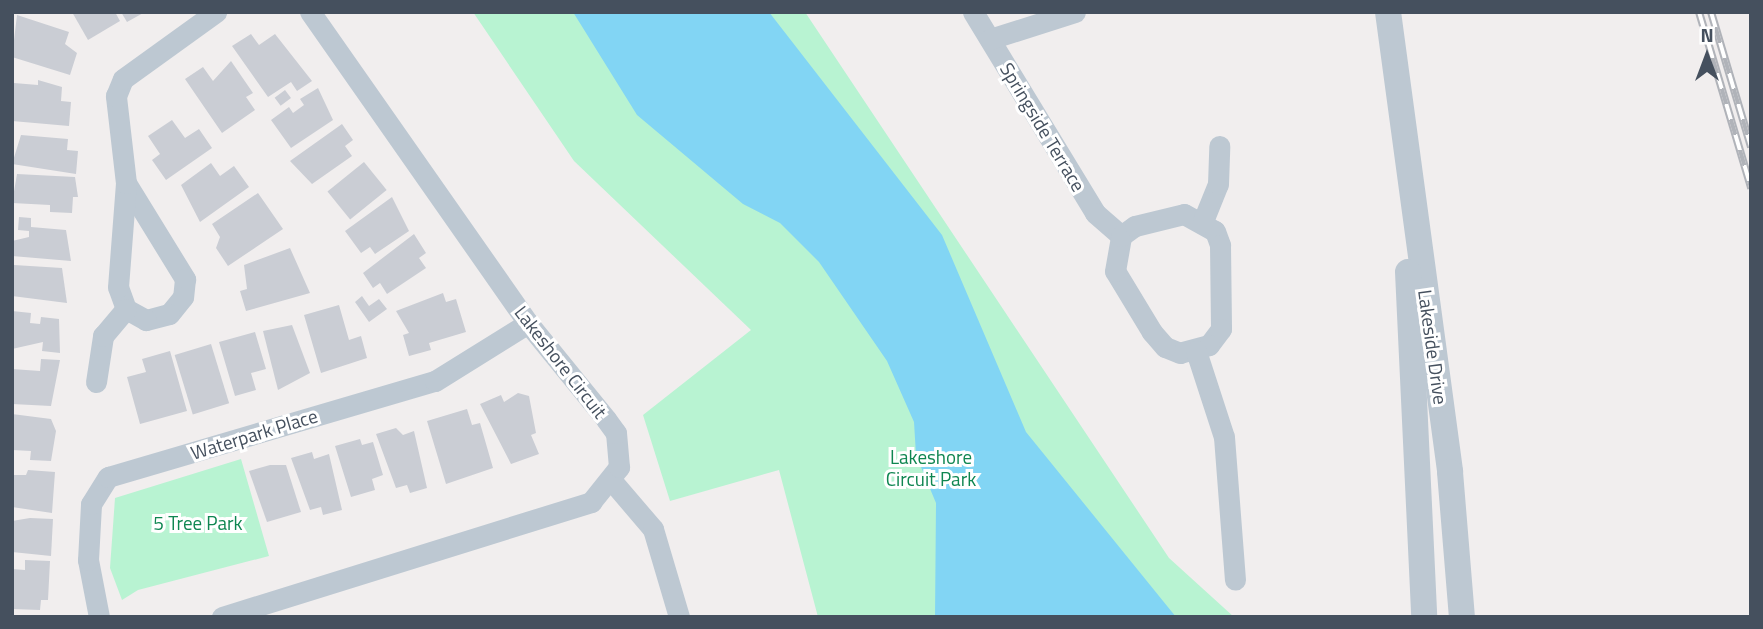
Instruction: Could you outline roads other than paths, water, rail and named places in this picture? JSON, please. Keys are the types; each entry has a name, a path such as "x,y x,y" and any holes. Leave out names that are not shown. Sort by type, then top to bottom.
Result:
{"street":[{"path":"126,183 185,279 183,298 169,314 146,320 126,309 117,287 126,183 114,119 123,79 216,12"},
{"name":"Lakeshore Circuit","path":"310,12 528,323 616,433 620,450 612,481"},
{"name":"Springside Terrace","path":"973,12 1095,213 1121,236"},
{"path":"990,39 1075,12"},
{"name":"Lakeside Drive","path":"1388,12 1460,583 1462,617"},
{"name":"Lakeside Drive","path":"1398,77 1424,617"},
{"path":"1203,220 1218,184 1219,146"},
{"path":"1184,214 1203,220 1220,245 1222,329 1196,351 1165,347 1152,332 1115,271 1121,236 1135,226 1184,214"},
{"path":"96,382 103,336 126,309"},
{"name":"Waterpark Place","path":"100,617 88,559 91,504 100,483 454,374 528,323"},
{"path":"1196,351 1224,437 1235,580"},
{"path":"222,617 267,610 591,502 612,481 653,529 679,617"},
{"path":"1460,583 1467,617"}],"water":[{"path":"573,12 769,12 942,235 1026,432 1176,617 935,617 936,503 916,455 914,422 887,361 819,262 780,223 743,204 637,115"}],"railway":[{"path":"1699,12 1751,188"},
{"path":"1711,12 1751,147"}],"park label":[{"name":"Lakeshore Circuit Park","path":"931,468"},
{"name":"5 Tree Park","path":"198,523"}]}
